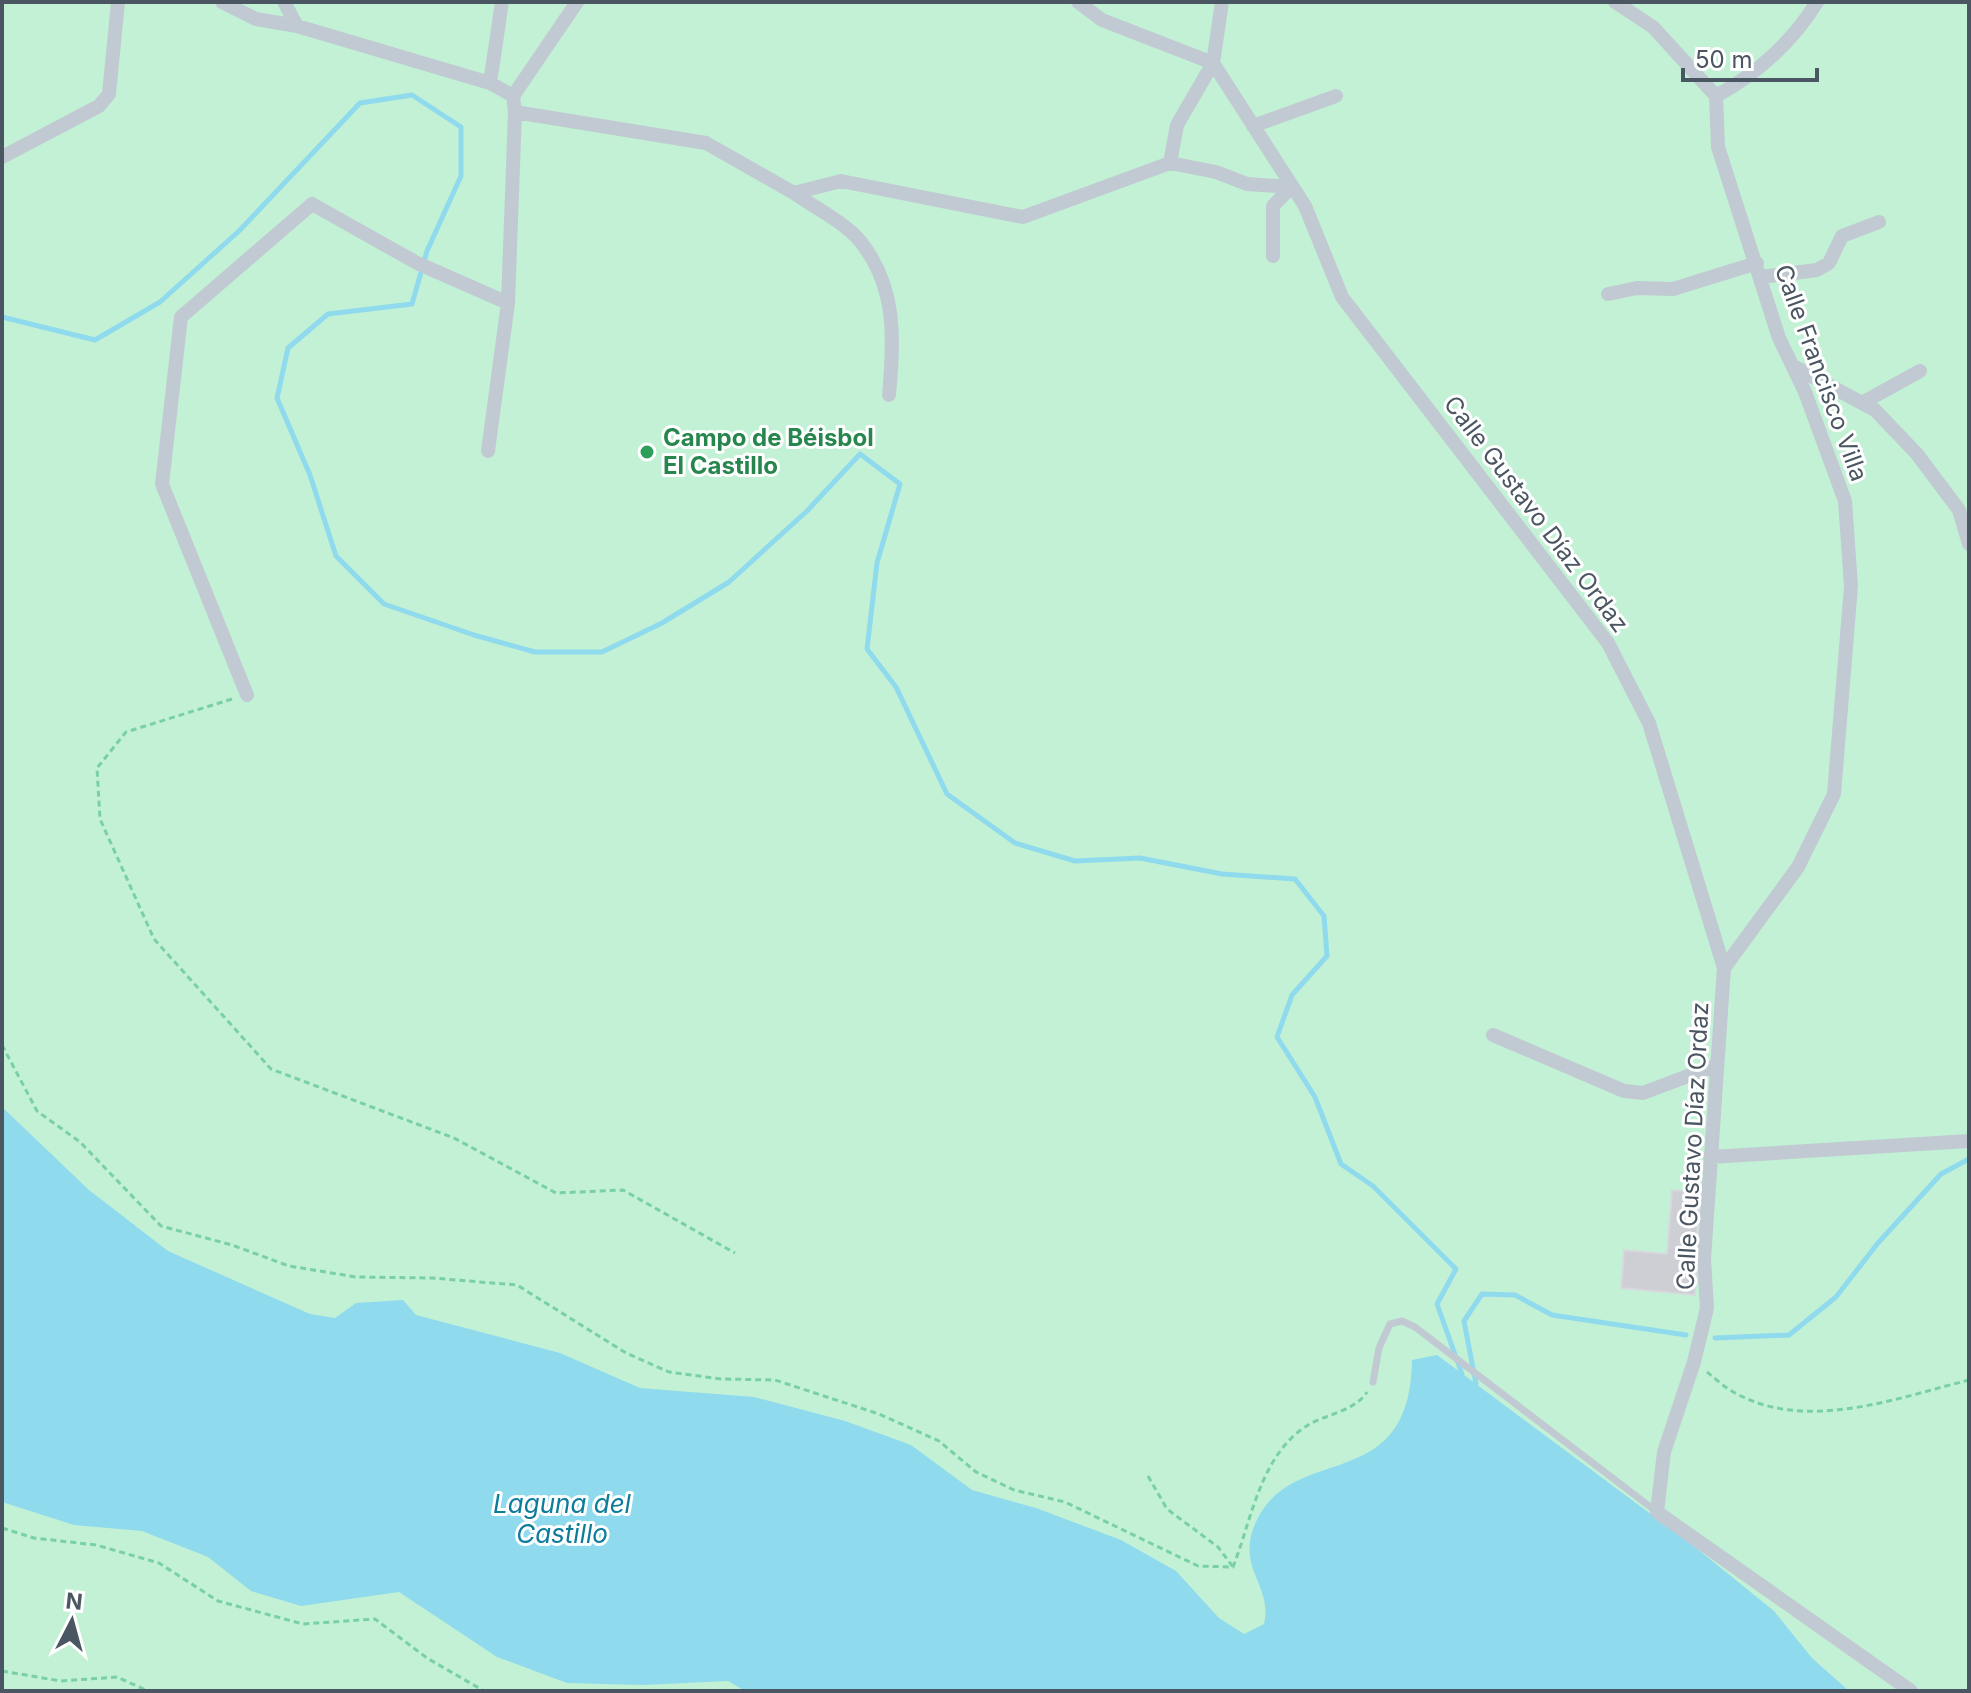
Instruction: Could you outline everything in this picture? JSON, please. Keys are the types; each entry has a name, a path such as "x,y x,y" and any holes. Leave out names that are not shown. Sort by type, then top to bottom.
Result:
{"street":[{"path":"2,157 99,106 109,94 118,2"},
{"path":"222,2 256,19 297,26 490,83 513,96"},
{"path":"284,2 297,26"},
{"path":"490,83 502,2"},
{"path":"488,451 508,303 513,96 577,2"},
{"path":"1078,2 1102,20 1213,63"},
{"path":"1170,163 1177,125 1213,63 1222,2"},
{"path":"1620,3 1653,27 1716,96 1739,84 1799,31 1817,2"},
{"name":"Calle Gustavo Díaz Ordaz","path":"1213,63 1305,206 1342,297 1608,643 1649,723 1724,968 1704,1259 1707,1308 1694,1362 1664,1452 1657,1512"},
{"path":"1253,126 1336,96"},
{"name":"Calle Francisco Villa","path":"1716,96 1718,147 1779,338 1845,501 1851,586 1834,794 1798,867 1724,968"},
{"path":"515,112 706,143 794,193 858,239 886,282 894,333 889,395"},
{"path":"794,193 841,181 1023,217 1170,163 1216,172 1247,184 1291,187"},
{"path":"1273,256 1273,206 1291,187"},
{"path":"247,695 162,484 181,317 312,204 417,263 508,303"},
{"path":"1608,294 1637,288 1673,289 1759,270 1817,270 1829,263 1842,236 1879,222"},
{"path":"1792,366 1875,410 1917,454 1959,510 1969,544"},
{"path":"1862,403 1920,371"},
{"path":"1493,1035 1624,1091 1643,1093 1717,1065"},
{"path":"1710,1157 1969,1141"},
{"path":"1657,1512 1911,1691"}],"lane":[{"path":"1373,1382 1379,1348 1390,1324 1402,1321 1415,1327 1657,1512"}],"path":[{"path":"247,695 126,732 97,768 100,819 154,939 271,1069 454,1138 556,1193 623,1190 735,1253"},
{"path":"2,1045 37,1111 80,1142 161,1226 302,1269 356,1277 432,1278 517,1285 626,1353 669,1372 721,1379 775,1380 879,1414 939,1441 976,1472 1014,1490 1065,1502 1198,1566 1233,1567"},
{"path":"1694,1362 1737,1395 1788,1410 1848,1410 1969,1380"},
{"path":"1233,1567 1251,1508 1286,1444 1308,1425 1362,1401 1373,1382"},
{"path":"1148,1476 1167,1509 1218,1547 1233,1567"},
{"path":"2,1528 34,1538 96,1545 159,1563 218,1601 303,1624 375,1619 427,1658 484,1691"},
{"path":"2,1671 61,1681 117,1677 148,1691"}],"green space":[{"path":"2,2 1969,2 1969,1691 2,1691"}],"water":[{"name":"Laguna del Castillo","path":"2,1107 89,1190 168,1251 310,1314 335,1318 356,1303 403,1300 416,1315 560,1353 640,1388 754,1397 845,1421 911,1445 972,1490 1036,1508 1121,1540 1176,1571 1219,1618 1244,1634 1264,1624 1264,1598 1252,1565 1250,1540 1255,1524 1272,1498 1295,1482 1371,1451 1392,1432 1406,1403 1412,1360 1437,1355 1695,1547 1774,1611 1812,1658 1849,1691 745,1691 728,1681 643,1685 567,1683 497,1657 399,1592 301,1606 251,1591 208,1557 142,1531 74,1525 2,1502"}],"building":[{"path":"1672,1190 1699,1192 1695,1295 1621,1288 1624,1250 1667,1254"}],"waterway":[{"path":"2,317 95,340 160,302 239,231 360,103 412,95 461,127 461,176 427,251 412,304 328,314 288,348 277,398 310,475 336,556 384,604 535,652 602,652 662,623 729,582 807,511 860,454 900,484 877,563 867,649 896,687 947,794 1015,843 1075,861 1140,858 1222,874 1295,879 1324,916 1327,956 1292,995 1277,1037 1315,1097 1341,1164 1373,1186 1456,1269 1437,1304 1462,1374"},
{"path":"1715,1338 1789,1335 1836,1297 1878,1243 1941,1174 1969,1159"},
{"path":"1476,1384 1464,1321 1482,1294 1515,1295 1552,1315 1686,1335"}],"place":[{"name":"Campo de Béisbol El Castillo","path":"647,452"}]}
